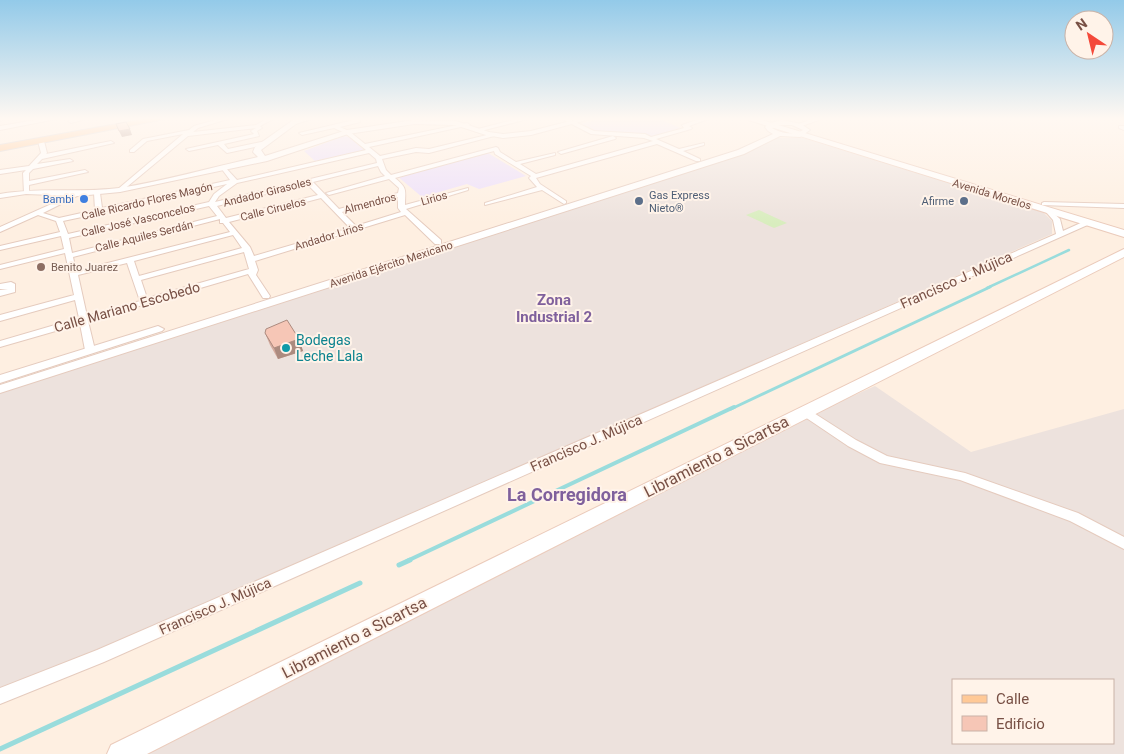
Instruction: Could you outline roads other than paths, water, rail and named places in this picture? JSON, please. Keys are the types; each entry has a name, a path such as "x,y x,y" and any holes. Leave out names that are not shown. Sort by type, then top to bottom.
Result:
{"main road":[{"name":"Avenida Morelos","path":"872,153 1047,208 1124,228"},
{"name":"Avenida Morelos","path":"1047,208 1124,234"},
{"name":"Libramiento a Sicartsa","path":"120,754 1124,252"}],"street":[{"path":"26,188 26,173 44,153"},
{"path":"42,156 57,153"},
{"path":"120,190 164,153"},
{"path":"184,156 194,153"},
{"path":"258,153 264,159"},
{"path":"26,188 78,194 120,190 264,159 282,153"},
{"name":"Calle Ricardo Flores Magón","path":"59,220 99,213 350,153"},
{"path":"371,153 389,176 402,187 403,210 438,242"},
{"name":"Andador Girasoles","path":"212,204 309,182 405,153"},
{"name":"Calle Ciruelos","path":"221,219 326,195 389,176 479,153"},
{"path":"499,153 536,176"},
{"path":"564,202 542,188 532,178 617,153"},
{"path":"683,153 698,160"},
{"name":"Avenida Ejército Mexicano","path":"0,389 266,296 368,267 438,242 511,222 564,202 640,181 698,160 728,153"},
{"name":"Avenida Ejército Mexicano","path":"0,379 90,350 169,330 729,153"},
{"path":"515,164 553,154"},
{"path":"0,172 70,161"},
{"path":"224,168 234,182 216,195 212,204 221,219 247,249 254,270 252,275 266,296"},
{"path":"0,196 85,172"},
{"path":"309,182 326,195 354,228"},
{"path":"487,204 542,188"},
{"name":"Lirios","path":"403,210 466,189"},
{"path":"97,193 99,213"},
{"path":"4,247 5,235 0,231 78,194"},
{"name":"Almendros","path":"338,211 403,194"},
{"name":"Calle José Vasconcelos","path":"4,247 212,204"},
{"path":"1047,208 1124,206"},
{"path":"1047,208 1056,219 1060,235"},
{"name":"Andador Lirios","path":"252,260 354,228 403,210"},
{"path":"38,213 59,220 90,350"},
{"name":"Calle Aquiles Serdán","path":"0,267 221,219"},
{"name":"Francisco J. Mújica","path":"0,696 99,657 1088,223"},
{"path":"73,274 232,233"},
{"path":"136,279 247,249"},
{"path":"130,260 144,302"},
{"name":"Calle Mariano Escobedo","path":"0,344 254,270"},
{"path":"0,287 11,284 12,290 0,293"},
{"path":"0,318 78,296"},
{"path":"806,412 884,460 962,476 1074,517 1124,543"}],"waterway":[{"path":"987,288 1069,250"},
{"path":"731,409 990,287"},
{"path":"407,561 734,407"},
{"path":"399,565 410,560"},
{"path":"0,749 360,583"}],"place":[{"name":"Bambi","path":"84,199"},
{"name":"Gas Express Nieto®","path":"639,201"},
{"name":"Afirme","path":"964,201"},
{"name":"Benito Juarez","path":"41,267"},
{"name":"Bodegas Leche Lala","path":"286,348"}],"district":[{"name":"Zona Industrial 2","path":"554,308"},
{"name":"La Corregidora","path":"567,495"}]}
